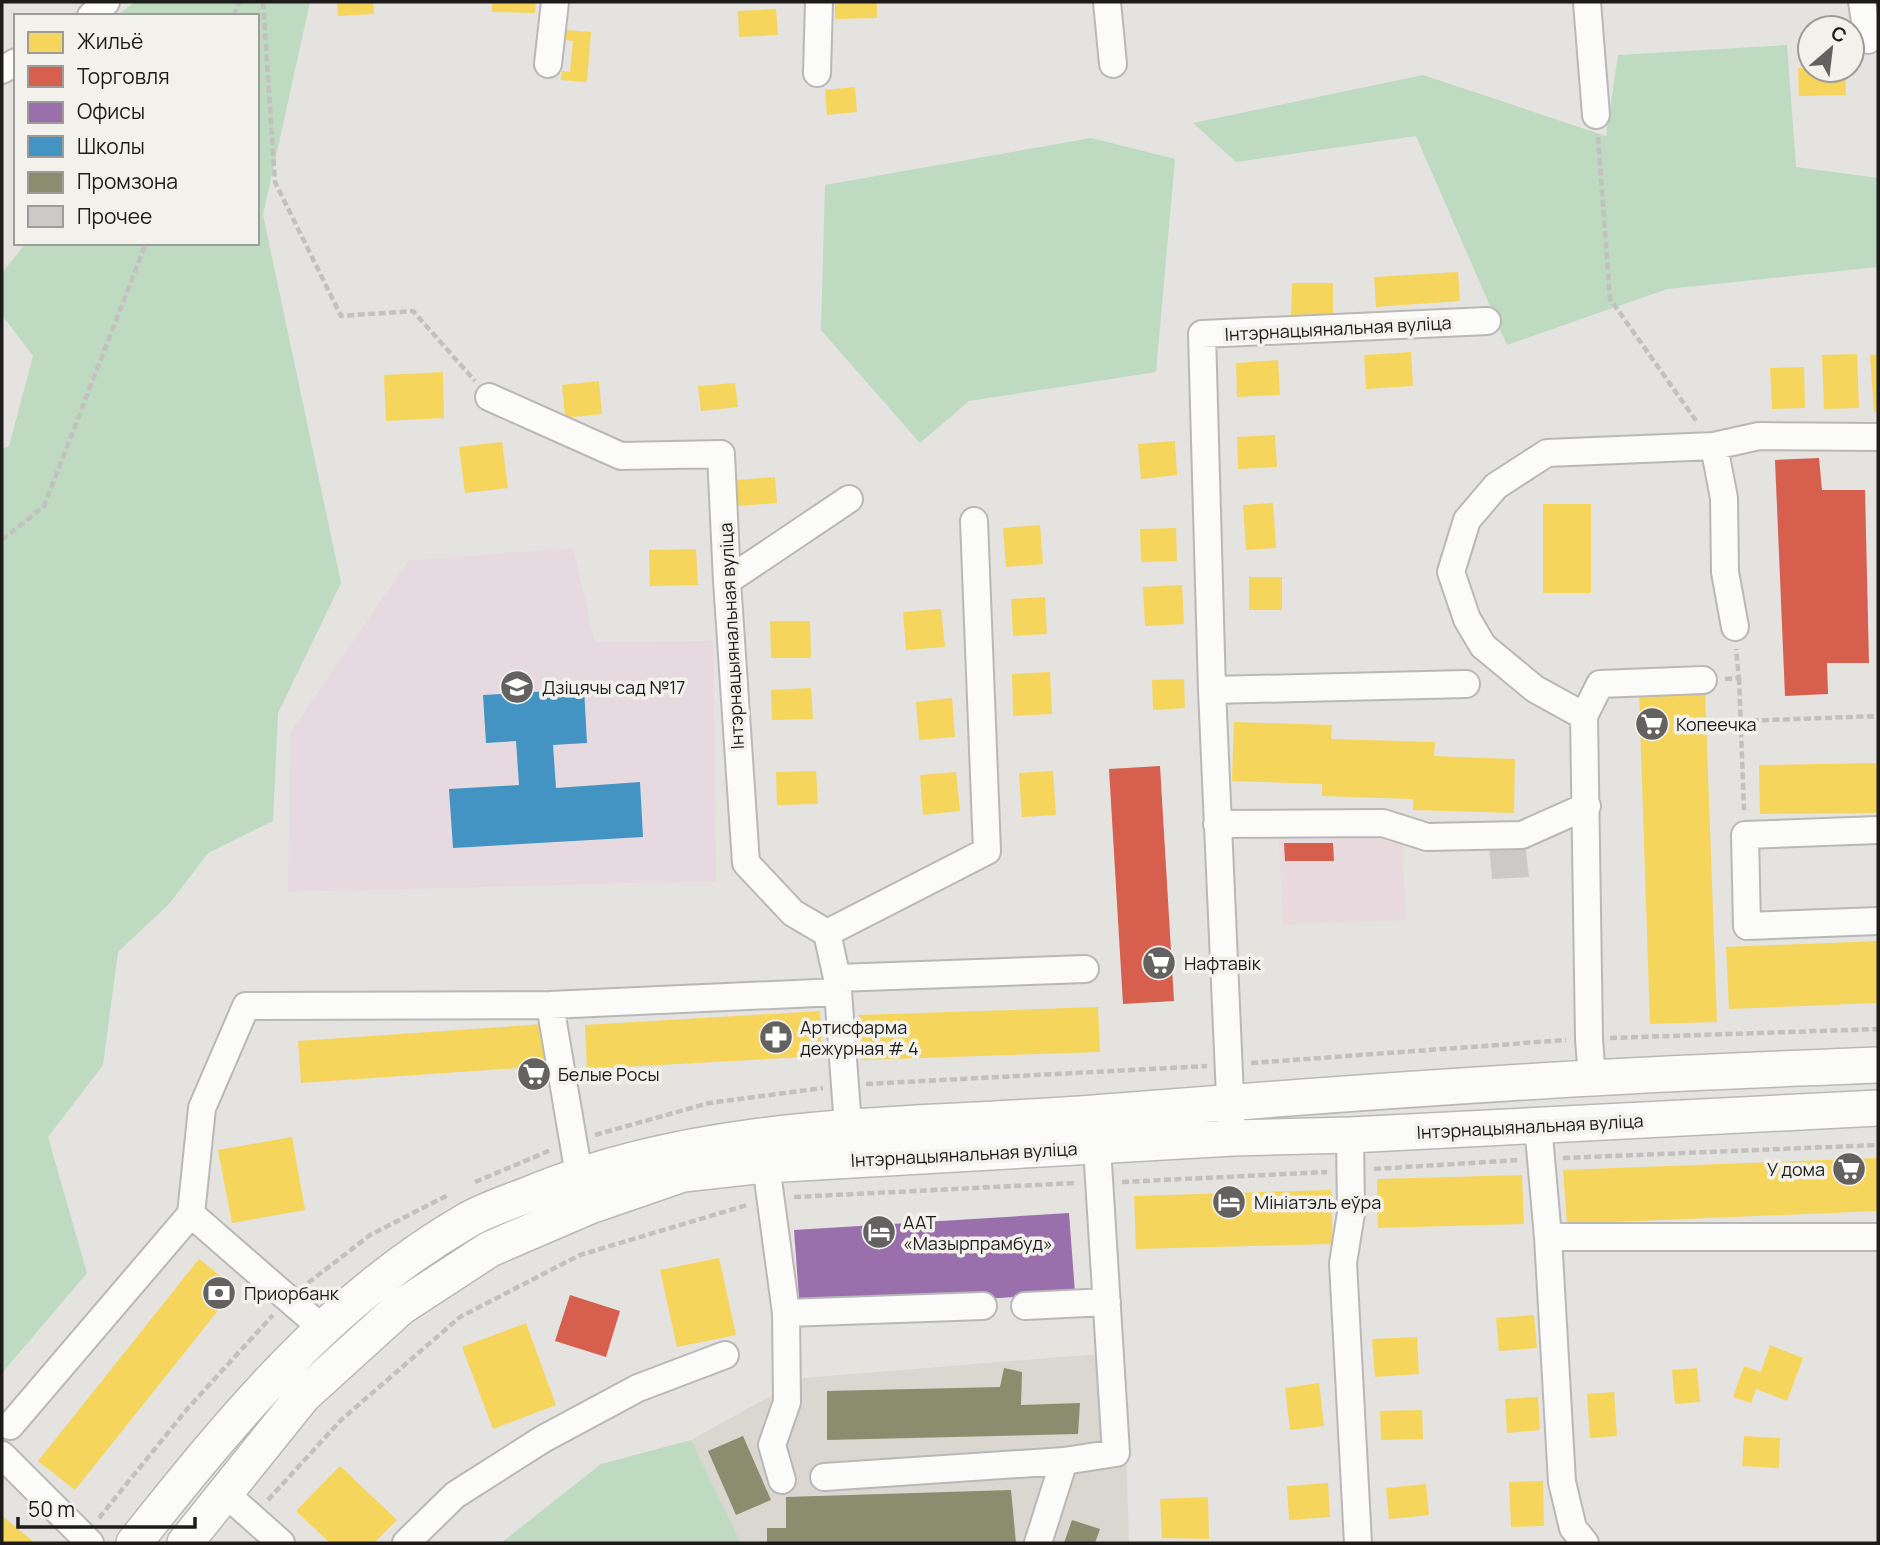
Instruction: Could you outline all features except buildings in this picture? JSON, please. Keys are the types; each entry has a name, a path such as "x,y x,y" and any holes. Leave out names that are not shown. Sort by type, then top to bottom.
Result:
{"main road":[{"name":"Інтэрнацыянальная вуліца","path":"185,1543 303,1396 401,1307 584,1191 663,1152 735,1139 848,1126 1060,1115 1592,1078 1878,1065"},
{"name":"Інтэрнацыянальная вуліца","path":"134,1543 210,1448 284,1365 381,1276 470,1218 584,1191 683,1174 768,1182 1097,1147 1233,1138 1350,1135 1539,1142 1878,1108"}],"street":[{"path":"93,14 106,2"},
{"path":"548,64 555,2"},
{"path":"817,73 818,2"},
{"path":"1107,2 1112,64"},
{"path":"1587,2 1596,115"},
{"path":"1862,2 1868,40"},
{"name":"Інтэрнацыянальная вуліца","path":"1229,1103 1212,690 1202,334 1487,321"},
{"name":"Інтэрнацыянальная вуліца","path":"489,397 621,456 721,454 746,863 793,912 827,933"},
{"path":"1584,716 1535,689 1483,646 1467,618 1451,572 1467,520 1496,486 1547,453 1714,446 1759,436 1878,436"},
{"path":"1714,446 1724,498 1725,572 1734,627"},
{"path":"727,582 849,499"},
{"path":"848,1126 837,985 827,933 987,851 974,521"},
{"path":"1592,1078 1589,1039 1584,716 1600,684 1703,680"},
{"path":"1212,690 1466,684"},
{"path":"1217,824 1383,823 1427,837 1522,835 1587,806"},
{"path":"1878,830 1745,835 1747,926 1878,921"},
{"path":"5,1425 191,1214 202,1108 246,1006 550,1005 1085,969"},
{"path":"550,1005 584,1191"},
{"path":"1229,1103 1233,1138"},
{"path":"1350,1135 1351,1213 1343,1263 1358,1543"},
{"path":"1539,1142 1548,1237 1562,1482 1573,1528 1585,1543"},
{"path":"824,1477 1064,1461 1116,1454 1097,1147"},
{"path":"768,1182 786,1313 787,1402 772,1445 782,1480"},
{"path":"191,1214 323,1329"},
{"path":"1548,1237 1878,1237"},
{"path":"1025,1306 1107,1302"},
{"path":"786,1313 983,1306"},
{"path":"405,1543 455,1495 543,1439 638,1388 725,1354"},
{"path":"2,1455 90,1543"},
{"path":"1038,1543 1064,1461"},
{"path":"226,1494 281,1543"}],"path":[{"path":"263,2 275,182 341,316 413,311 489,397"},
{"path":"1596,115 1610,299 1714,446"},
{"path":"2,540 44,506 145,245"},
{"path":"1739,678 1745,835"},
{"path":"1741,721 1878,716"},
{"path":"252,1518 341,1420 460,1317 580,1255 768,1182 1100,1183 1350,1171 1539,1142 1878,1145"}],"shaded area":[{"name":"Дзіцячы сад №17","path":"573,548 595,642 713,641 716,881 288,892 290,733 408,561"},
{"path":"1402,833 1406,920 1283,925 1279,838"},
{"path":"1123,1352 1129,1543 741,1543 691,1440 803,1378"}],"green space":[{"path":"135,2 310,2 263,215 341,583 278,713 273,821 208,853 169,904 118,952 103,1065 48,1137 87,1273 2,1373 2,449 9,446 33,356 2,315 2,273 24,245 259,245 259,14 119,14"},
{"path":"1787,45 1796,167 1878,178 1878,267 1667,289 1507,345 1416,136 1236,162 1193,123 1423,75 1606,136 1618,55"},
{"path":"1091,138 1175,159 1156,372 969,401 920,443 821,330 825,185"},
{"path":"691,1440 741,1543 501,1543 601,1464"}],"place":[{"name":"Дзіцячы сад №17","path":"517,687"},
{"name":"Копеечка","path":"1652,724"},
{"name":"Нафтавік","path":"1159,963"},
{"name":"Артисфарма дежурная # 4","path":"776,1037"},
{"name":"Белые Росы","path":"534,1074"},
{"name":"У дома","path":"1849,1169"},
{"name":"Мініатэль еўра","path":"1229,1202"},
{"name":"ААТ «Мазырпрамбуд»","path":"879,1232"},
{"name":"Приорбанк","path":"219,1293"}]}
